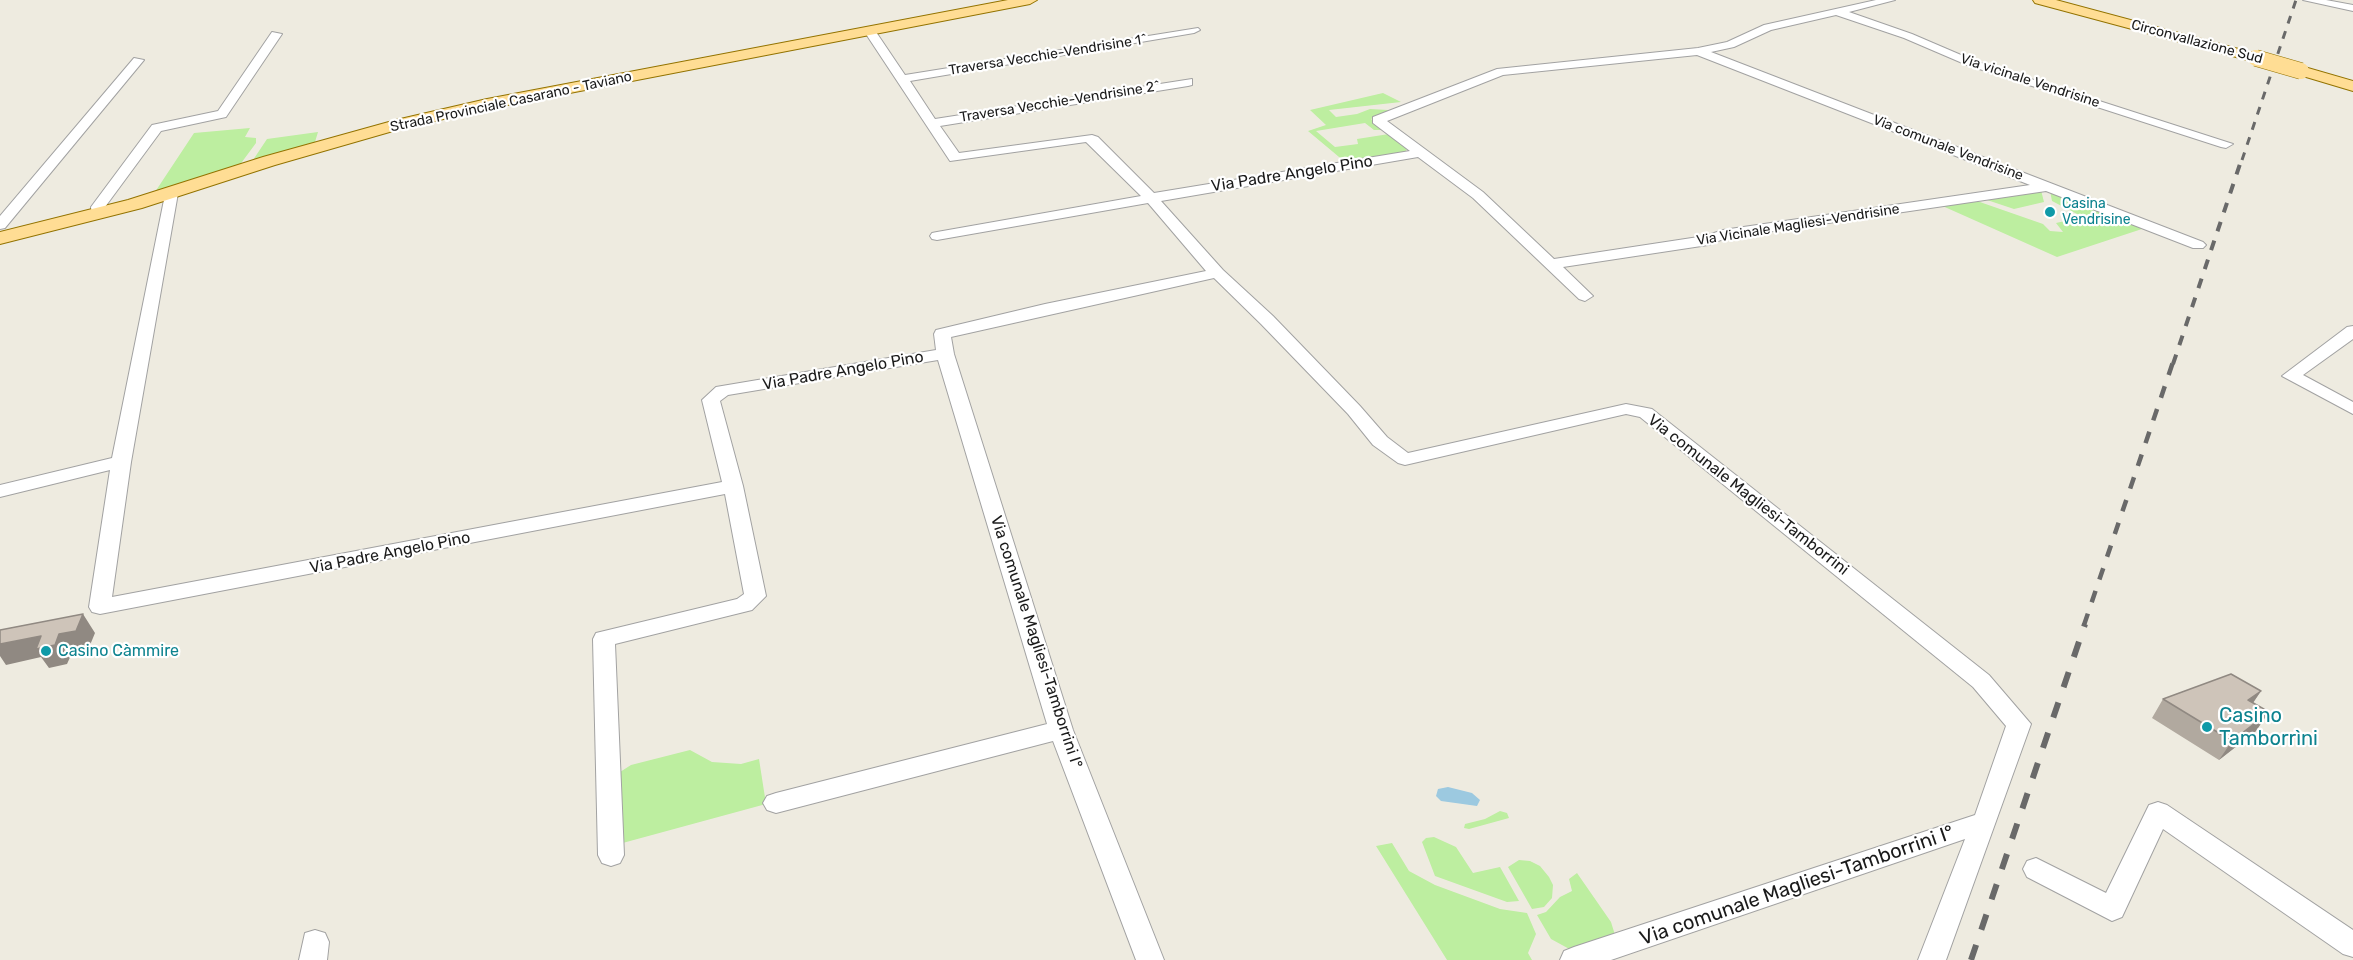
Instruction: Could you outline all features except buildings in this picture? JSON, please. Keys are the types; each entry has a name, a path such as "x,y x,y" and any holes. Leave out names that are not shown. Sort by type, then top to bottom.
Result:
{"main road":[{"name":"Strada Provinciale Casarano - Taviano","path":"0,238 97,215 269,161 396,125 487,104 1029,0"},
{"name":"Circonvallazione Sud","path":"2040,0 2353,86"}],"street":[{"path":"1586,296 1478,195 1378,120 1501,72 1519,68 1698,51 1730,45 1751,33 1768,27 1890,0"},
{"path":"2308,0 2353,8"},
{"name":"Via vicinale Vendrisine","path":"1837,12 1908,36 1971,63 2226,144"},
{"name":"Traversa Vecchie-Vendrisine 1^","path":"902,79 1194,30"},
{"path":"870,31 955,158 1087,138 1093,140 1151,198 1217,273"},
{"path":"97,215 98,207 157,128 222,114 276,34"},
{"name":"Via comunale Vendrisine","path":"1698,51 2198,245"},
{"path":"0,225 138,60"},
{"name":"Traversa Vecchie-Vendrisine 2^","path":"932,123 1188,82"},
{"name":"Via Padre Angelo Pino","path":"937,236 1421,153"},
{"name":"Via Vicinale Magliesi-Vendrisine","path":"1550,264 1708,240 1724,234 2046,187"},
{"name":"Via Padre Angelo Pino","path":"171,193 121,462 100,608 733,486 711,400 722,391 945,354 942,334 1045,309 1217,273"},
{"name":"Via comunale Magliesi-Tamborrini","path":"1217,273 1267,320 1354,410 1380,441 1405,459 1626,410 1646,413 1981,681 2019,724 1985,822"},
{"path":"2353,331 2291,376 2353,409"},
{"name":"Via comunale Magliesi-Tamborrini I°","path":"945,354 1061,730 1150,960"},
{"path":"0,491 121,462"},
{"path":"611,855 610,760 604,639 744,605 755,596 733,486"},
{"path":"776,803 1061,730"},
{"path":"2036,869 2112,909 2158,812 2353,945"},
{"path":"1932,960 1985,822"},
{"name":"Via comunale Magliesi-Tamborrini I°","path":"1574,960 1985,822"}],"green space":[{"path":"1383,93 1401,102 1329,110 1336,117 1357,114 1370,109 1392,111 1371,119 1384,130 1374,130 1365,123 1316,131 1335,147 1358,144 1357,139 1389,134 1407,149 1405,152 1345,162 1308,131 1326,125 1310,110"},
{"path":"250,128 245,137 256,138 256,143 239,166 155,192 194,133"},
{"path":"318,132 315,142 253,160 267,139"},
{"path":"2041,190 2044,202 2014,209 1987,200 1987,198"},
{"path":"2050,191 2148,227 2057,257 1938,204 1977,201 2043,224 2050,231 2063,232 2056,223 2078,218 2079,215 2052,201"},
{"path":"690,750 712,762 741,764 759,759 766,804 619,844 620,772 631,765"},
{"path":"1500,811 1507,813 1509,818 1469,829 1464,828 1465,824 1485,819"},
{"path":"1434,837 1456,847 1473,873 1500,867 1519,901 1507,902 1435,876 1422,842 1426,838"},
{"path":"1392,843 1409,871 1435,885 1500,909 1527,913 1536,934 1528,953 1532,960 1447,960 1376,846"},
{"path":"1519,860 1530,861 1540,866 1549,877 1553,885 1552,898 1544,907 1532,909 1508,867"},
{"path":"1577,873 1611,922 1615,935 1573,951 1551,939 1537,915 1546,912 1560,897 1572,891 1569,879"}],"water":[{"path":"1448,787 1472,793 1480,800 1477,806 1441,801 1436,796 1438,789"}],"railway":[{"path":"2242,160 2296,0"},
{"path":"2173,364 2242,158"},
{"path":"2084,625 2173,362"},
{"path":"1971,960 2085,624"}],"place":[{"name":"Casina Vendrisine","path":"2050,212"},
{"name":"Casino Càmmire","path":"46,651"},
{"name":"Casino Tamborrìni","path":"2207,727"}]}
